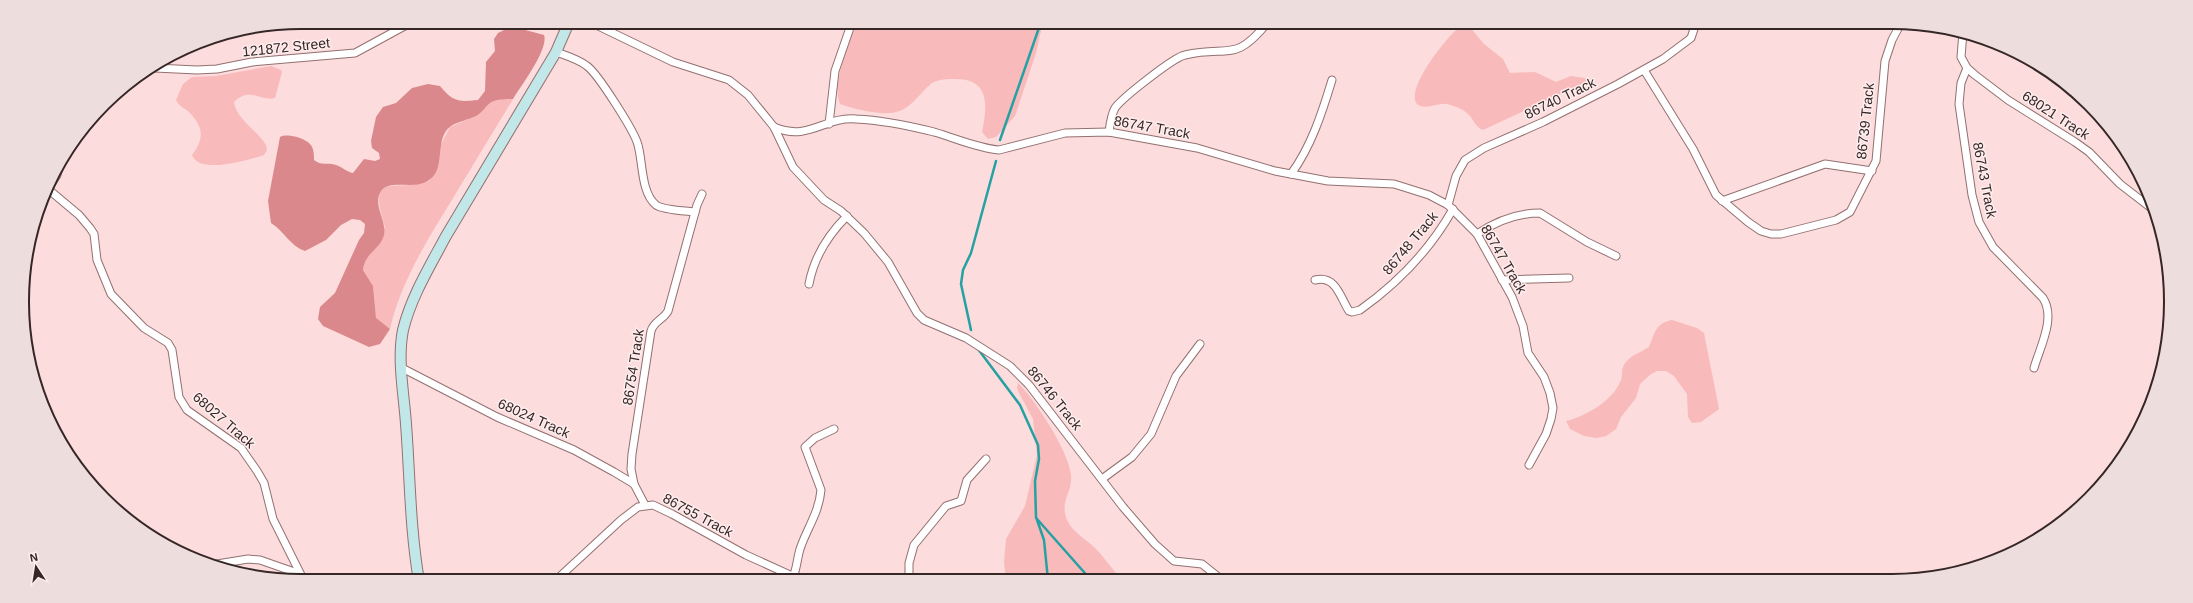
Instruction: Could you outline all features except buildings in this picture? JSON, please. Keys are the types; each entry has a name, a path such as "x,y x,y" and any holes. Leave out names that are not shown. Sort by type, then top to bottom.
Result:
{"street":[{"name":"121872 Street","path":"161,68 197,70 217,69 252,62 350,54 364,50 400,29"},
{"path":"418,574 413,538 402,368 403,332 406,318 430,266 468,198 556,52 567,29"},
{"path":"604,29 673,62 729,80 748,95 774,127"},
{"path":"829,124 835,71 850,29"},
{"path":"1109,132 1112,114 1115,108 1131,92 1178,57 1201,52 1239,49 1255,38 1262,29"},
{"name":"86740 Track","path":"1451,207 1460,167 1473,155 1549,119 1644,70 1682,46 1691,38 1694,29"},
{"name":"86739 Track","path":"1644,70 1693,149 1712,189 1722,201 1761,231 1771,234 1781,234 1844,217 1855,205 1872,171 1879,148 1878,127 1885,61 1892,40 1898,29"},
{"path":"1962,38 1960,50 1961,57 1967,68"},
{"path":"556,52 576,59 595,73 628,124 638,143 644,173 645,187 650,198 657,206 695,212"},
{"name":"68021 Track","path":"1967,68 2008,100 2089,152 2120,184 2146,205"},
{"name":"86743 Track","path":"1967,68 1959,92 1959,104 1972,195 1979,222 1993,248 2043,298 2048,308 2048,322 2034,368"},
{"path":"1291,174 1308,146 1332,80"},
{"name":"86747 Track","path":"774,127 782,130 800,132 813,130 843,118 856,118 932,132 989,149 999,150 1065,133 1109,132 1197,148 1275,171 1328,181 1394,184 1429,195 1451,207 1476,234 1520,314 1528,352 1544,377 1552,401 1551,419 1546,434 1529,465"},
{"name":"86746 Track","path":"774,127 793,167 824,200 847,216 888,262 917,313 933,324 966,338 1010,366 1029,385 1132,518 1168,557 1181,562 1202,564 1214,574"},
{"path":"1722,201 1825,164 1872,171"},
{"name":"68027 Track","path":"52,192 90,228 94,234 97,260 111,294 144,328 168,343 172,350 179,397 182,404 194,416 240,448 257,471 264,484 273,519 300,574"},
{"name":"86754 Track","path":"634,484 632,454 651,331 654,323 666,316 668,311 695,212 702,194"},
{"name":"86748 Track","path":"1315,280 1325,279 1331,282 1347,307 1352,312 1360,310 1401,277 1430,243 1451,207"},
{"path":"1476,234 1501,221 1531,213 1540,213 1587,242 1616,256"},
{"path":"809,284 811,272 821,248 828,237 847,216"},
{"path":"1502,280 1569,278"},
{"path":"1102,479 1132,457 1156,425 1173,381 1200,344"},
{"name":"68024 Track","path":"402,368 497,417 574,450 634,484"},
{"path":"794,574 797,567 799,551 816,517 821,497 821,490 805,446 810,440 834,430"},
{"path":"909,574 909,563 914,545 946,506 961,501 966,480 986,459"},
{"path":"634,484 645,505"},
{"name":"86755 Track","path":"563,574 638,506 653,505 746,555 787,574"},
{"path":"224,563 248,559 260,560 291,573"}],"shaded area":[{"path":"506,29 522,29 544,35 542,49 538,58 528,77 513,99 492,102 476,116 451,126 442,138 438,168 429,180 417,185 390,185 381,191 379,196 378,202 384,224 384,235 379,244 369,255 364,264 363,270 373,286 376,318 390,329 380,344 369,347 323,326 318,319 320,307 335,293 359,240 364,233 365,224 360,220 352,219 341,225 326,240 305,251 295,246 276,226 271,223 268,201 280,137 291,136 304,140 311,146 314,152 314,160 317,162 336,165 348,172 353,173 364,159 375,161 380,159 379,153 372,148 371,141 376,117 383,107 396,103 412,88 428,84 440,86 449,95 457,100 478,100 485,91 486,62 495,51 494,39 498,33"},
{"path":"854,29 1041,29 1036,53 1015,116 996,137 988,139 982,132 985,114 984,96 981,89 976,84 967,80 950,79 932,83 909,106 898,112 878,113 840,104 838,85 842,63"},
{"path":"1459,29 1472,29 1484,44 1503,59 1510,73 1535,72 1556,82 1571,76 1592,79 1483,130 1480,129 1471,117 1462,109 1447,104 1427,107 1420,106 1417,104 1415,97 1416,88 1427,66 1455,31"},
{"path":"271,66 281,70 282,72 275,98 270,99 245,95 234,102 239,114 266,145 267,150 264,155 247,160 214,165 196,161 192,155 199,144 201,134 200,129 195,118 176,100 183,84 192,77 216,76"},
{"path":"503,99 513,99 432,233 415,264 400,296 390,329 376,319 373,286 363,270 364,261 385,227 380,209 379,197 382,190 387,187 417,184 429,181 439,163 440,146 450,127 478,115 490,102"},
{"path":"1672,320 1697,328 1704,333 1719,409 1701,422 1692,423 1688,417 1687,394 1674,376 1666,371 1657,371 1651,374 1640,384 1636,398 1621,417 1616,429 1606,436 1597,438 1584,436 1570,429 1566,421 1574,419 1590,411 1612,395 1622,378 1623,367 1626,362 1632,356 1649,347 1658,327"},
{"path":"1018,383 1042,413 1058,440 1069,465 1071,481 1065,503 1065,515 1070,526 1095,548 1117,574 1005,574 1004,562 1006,539 1025,506 1037,455 1033,419 1017,388"}],"waterway":[{"path":"1000,140 1039,29"},
{"path":"971,330 961,284 963,270 971,253 996,161"},
{"path":"978,349 1020,405 1038,445 1039,459 1035,481 1036,517 1044,540 1047,574"},
{"path":"1037,519 1086,574"}]}
